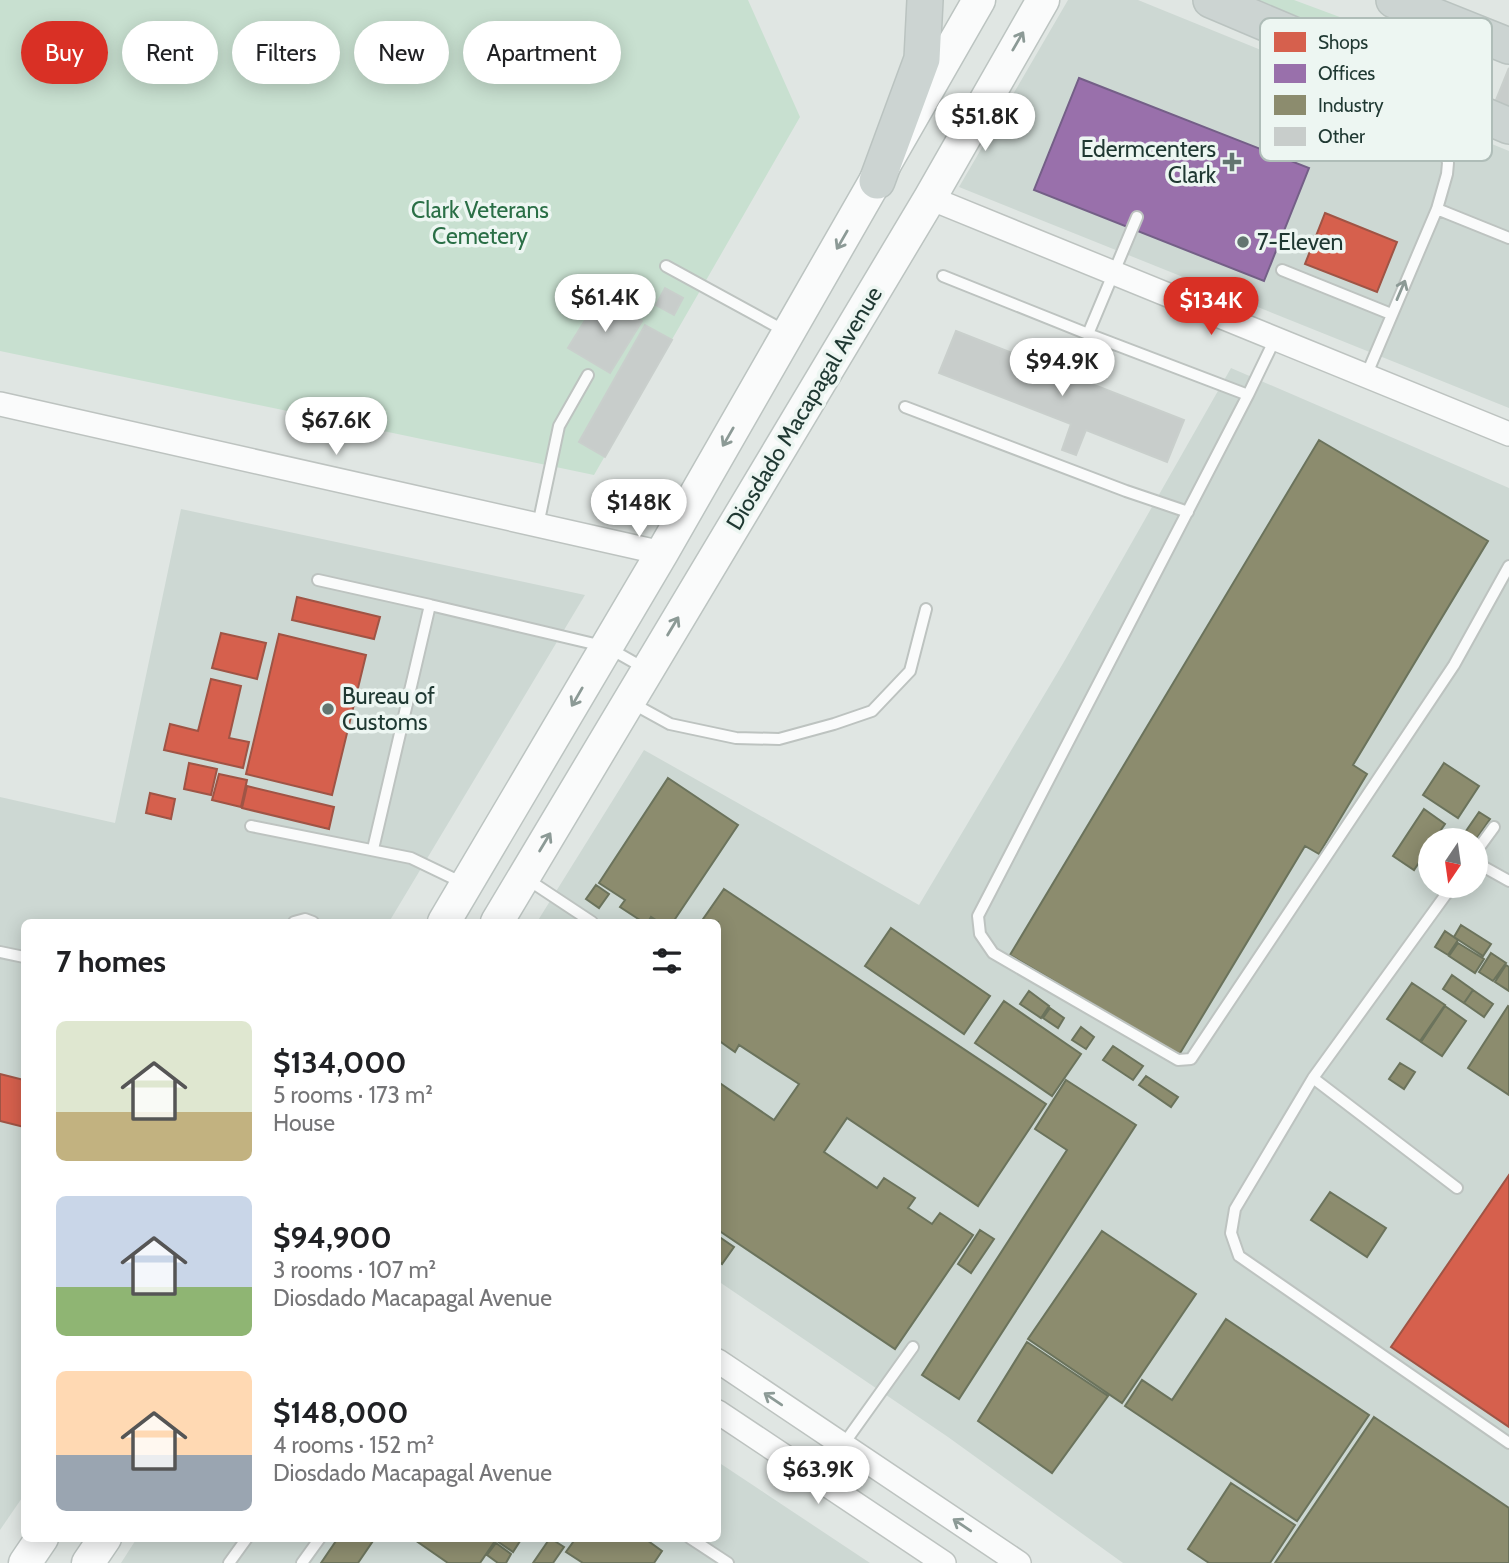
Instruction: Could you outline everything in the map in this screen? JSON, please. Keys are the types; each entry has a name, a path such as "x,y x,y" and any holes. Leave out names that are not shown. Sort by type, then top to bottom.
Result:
{"main road":[{"path":"877,181 922,59 925,0"},
{"path":"446,919 662,553 979,0"},
{"name":"Diosdado Macapagal Avenue","path":"499,919 930,198 1043,0"},
{"path":"1211,0 1260,21"},
{"path":"1394,0 1439,18"},
{"path":"1492,39 1509,46"},
{"path":"1492,119 1509,126"},
{"path":"25,1563 39,1542"},
{"path":"88,1563 102,1542"}],"street":[{"path":"930,198 1509,434"},
{"path":"0,404 662,553"},
{"path":"721,1363 1019,1563"},
{"path":"721,1414 944,1563"}],"lane":[{"path":"1366,376 1437,209 1447,174 1446,161"},
{"path":"1437,209 1509,238"},
{"path":"1088,334 1137,217"},
{"path":"666,266 788,332"},
{"path":"1282,270 1391,314"},
{"path":"943,276 1248,395"},
{"path":"1275,339 978,916 979,934 993,953 1178,1060 1191,1059 1454,665 1509,566"},
{"path":"538,525 559,426 588,374"},
{"path":"905,407 1188,512"},
{"path":"318,580 607,647 647,669"},
{"path":"373,849 430,605"},
{"path":"628,701 670,724 736,738 779,739 834,723 872,711 910,671 926,609"},
{"path":"251,826 373,849 419,861 467,886"},
{"path":"1488,835 1494,827"},
{"path":"1488,869 1509,881"},
{"path":"524,877 587,919"},
{"path":"1443,898 1312,1078 1235,1209 1231,1233 1239,1256 1509,1443"},
{"path":"0,952 21,956"},
{"path":"1312,1078 1457,1188"},
{"path":"843,1446 913,1347"},
{"path":"229,1563 244,1542"},
{"path":"302,1563 317,1542"},
{"path":"696,1542 728,1563"}],"shaded area":[{"path":"1068,0 1138,0 1260,50 1260,161 1492,161 1492,144 1509,151 1509,408 959,187"},
{"path":"1231,368 1509,488 1509,1563 1123,1563 948,1437 721,1283 721,919 539,919 644,750 919,905 1065,660"},
{"name":"Bureau of Customs","path":"181,509 585,595 391,919 21,919 21,1499 0,1530 0,797 115,823"},
{"path":"721,1464 870,1563 121,1563 134,1542 721,1542"}],"green space":[{"name":"Clark Veterans Cemetery","path":"0,0 748,0 800,117 594,475 0,351"},
{"path":"1257,0 1294,0 1342,18 1301,18"}],"building: Shops":[{"path":"1325,213 1397,242 1377,292 1305,264"},
{"path":"297,597 380,617 374,639 292,620"},
{"path":"221,633 266,643 257,679 212,668"},
{"path":"279,634 366,655 332,795 246,774"},
{"path":"211,679 241,686 229,738 249,742 243,768 164,750 170,724 198,731"},
{"path":"189,763 217,769 211,795 184,789"},
{"path":"219,774 247,780 241,807 212,800"},
{"path":"247,786 334,807 329,829 242,808"},
{"path":"150,793 175,799 171,819 146,813"},
{"path":"0,1074 21,1079 21,1126 0,1121"},
{"path":"1509,1175 1509,1427 1391,1347"}],"building: Offices":[{"path":"1079,78 1260,149 1260,161 1291,161 1309,168 1264,281 1034,190"}],"building: Industry":[{"path":"1319,440 1488,541 1353,765 1367,774 1319,854 1305,846 1179,1055 1010,955"},
{"path":"1444,763 1479,786 1458,818 1423,795"},
{"path":"668,778 738,825 675,919 638,919 620,907 625,900 599,883"},
{"path":"1424,809 1445,824 1442,828 1418,828 1418,864 1414,870 1393,856"},
{"path":"1479,812 1490,819 1484,828 1468,828"},
{"path":"596,885 609,894 599,908 586,899"},
{"path":"724,889 1046,1104 978,1206 847,1118 824,1152 877,1188 884,1178 915,1198 908,1208 932,1224 940,1213 973,1235 895,1349 721,1232 721,1084 774,1120 799,1084 739,1045 735,1052 721,1042 721,919 703,919"},
{"path":"1461,925 1491,944 1483,956 1454,937"},
{"path":"891,928 990,996 964,1034 865,966"},
{"path":"1445,931 1458,940 1448,955 1435,947"},
{"path":"1458,943 1484,959 1475,973 1449,956"},
{"path":"1491,953 1506,963 1493,981 1479,972"},
{"path":"1506,965 1509,967 1509,991 1495,982"},
{"path":"1452,975 1473,990 1464,1003 1443,989"},
{"path":"1412,983 1445,1005 1420,1041 1387,1019"},
{"path":"1473,990 1493,1004 1484,1017 1464,1003"},
{"path":"1029,991 1049,1006 1041,1018 1020,1004"},
{"path":"1004,1001 1081,1054 1052,1096 975,1043"},
{"path":"1445,1006 1466,1021 1442,1056 1421,1042"},
{"path":"1509,1007 1509,1095 1468,1068"},
{"path":"1050,1008 1064,1018 1058,1028 1043,1018"},
{"path":"1081,1027 1094,1037 1086,1049 1072,1040"},
{"path":"1113,1046 1143,1066 1133,1080 1103,1060"},
{"path":"1400,1063 1415,1072 1404,1089 1389,1079"},
{"path":"1146,1076 1178,1097 1171,1107 1139,1085"},
{"path":"1066,1080 1136,1125 959,1399 922,1375 1067,1150 1035,1129"},
{"path":"1330,1192 1386,1228 1367,1257 1311,1220"},
{"path":"980,1230 994,1239 971,1273 958,1264"},
{"path":"1102,1231 1196,1294 1122,1403 1028,1339"},
{"path":"721,1238 734,1247 721,1263"},
{"path":"1226,1319 1369,1415 1297,1521 1125,1406 1142,1380 1172,1400"},
{"path":"1027,1342 1108,1396 1052,1473 978,1421"},
{"path":"1374,1417 1509,1508 1509,1563 1275,1563"},
{"path":"1231,1483 1295,1525 1270,1563 1209,1563 1188,1549"},
{"path":"335,1542 372,1542 358,1563 321,1563"},
{"path":"418,1542 494,1542 480,1563 448,1563"},
{"path":"498,1542 519,1542 513,1552"},
{"path":"547,1542 556,1542 564,1547 553,1563 533,1563"},
{"path":"573,1542 650,1542 662,1551 654,1563 583,1563 566,1552"},
{"path":"496,1543 511,1554 506,1563 498,1563 487,1555"}],"building: Other":[{"path":"1509,68 1509,117 1492,110"},
{"path":"665,288 683,298 674,315 656,305"},
{"path":"600,296 642,321 610,373 568,348"},
{"path":"645,325 672,340 605,457 579,442"},
{"path":"956,331 1184,420 1167,462 1086,430 1076,455 1062,450 1071,424 939,373"}],"place":[{"name":"Edermcenters Clark","path":"1232,162"},
{"name":"7-Eleven","path":"1243,242"},
{"name":"Bureau of Customs","path":"328,709"}]}
